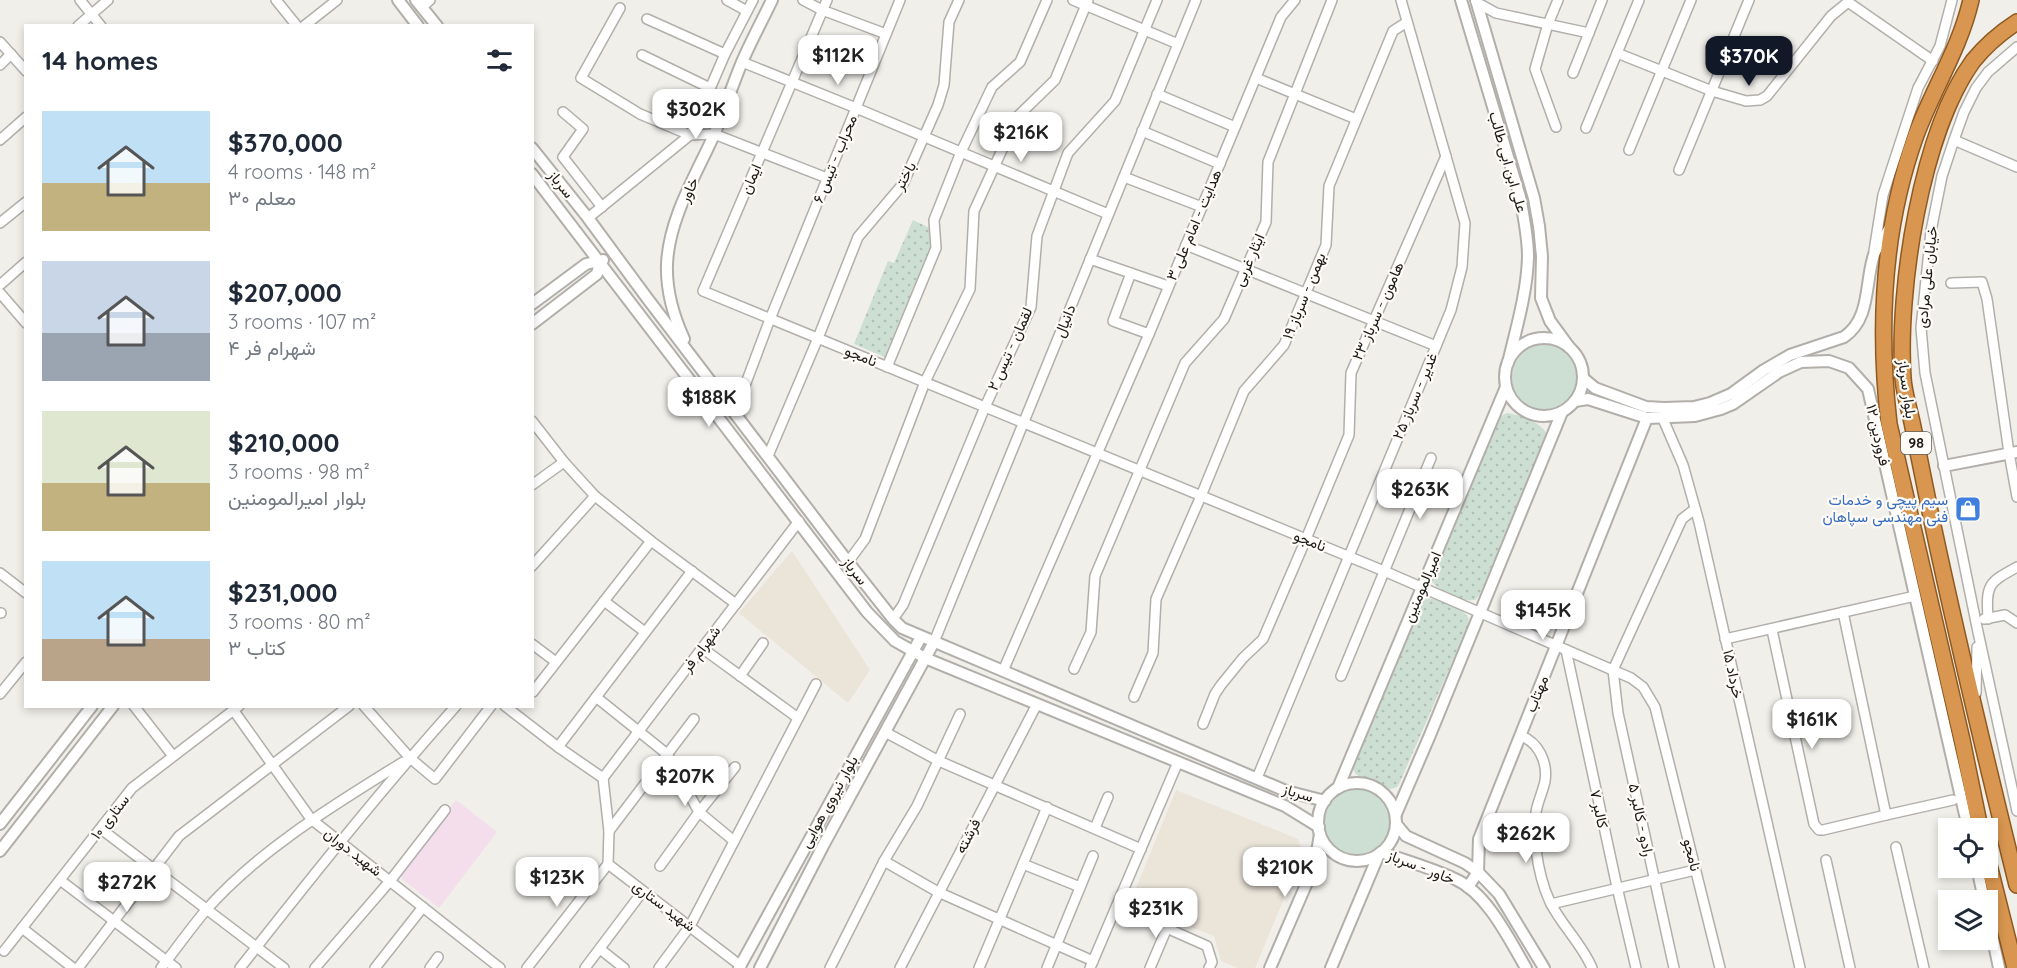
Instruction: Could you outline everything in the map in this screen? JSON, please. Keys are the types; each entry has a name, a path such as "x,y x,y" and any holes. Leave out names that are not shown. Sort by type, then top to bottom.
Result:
{"highway":[{"name":"بلوار سرباز","path":"1971,0 1960,38 1916,134 1898,197 1888,251 1883,328 1884,375 1891,434 1965,752 1978,818"},
{"name":"بلوار سرباز","path":"2017,22 1987,45 1972,63 1954,95 1934,142 1919,202 1907,269 1902,336 1903,380 1956,636 2017,885"},
{"path":"1908,117 1916,134"},
{"path":"1929,164 1944,170"},
{"path":"1965,752 1973,756 1979,754 1983,748"},
{"path":"1969,773 1977,766 1987,767"},
{"path":"1998,924 2015,968"}],"street":[{"path":"80,0 100,24"},
{"path":"80,24 108,0"},
{"path":"276,0 295,24"},
{"path":"307,24 337,0"},
{"path":"398,0 416,24"},
{"path":"726,0 747,11"},
{"path":"588,218 690,135 725,54 753,0"},
{"name":"خاور","path":"691,354 671,308 667,261 678,216 742,62 772,0"},
{"path":"803,0 822,10 886,34"},
{"name":"ایمان","path":"704,291 827,0"},
{"name":"محراب - تیس ۶","path":"735,412 770,319 900,0"},
{"name":"باختر","path":"768,456 858,237 903,184 941,97 949,22 959,0"},
{"path":"887,367 936,248 934,220 961,152 992,87 1020,62 1047,0"},
{"path":"1072,0 1087,3 1178,44"},
{"name":"لقمان - تیس ۲","path":"892,619 903,605 985,407 1031,307 1037,236 1068,153 1115,101 1157,0"},
{"name":"دانیال","path":"934,642 1196,0"},
{"name":"هدایت - امام علی ۳","path":"1003,671 1149,334 1281,17 1295,0"},
{"name":"ایثار غربی","path":"1074,669 1091,632 1095,576 1185,363 1224,319 1266,222 1268,162 1332,0"},
{"name":"غدیر - سرباز ۲۵","path":"1257,778 1451,310 1462,267 1465,223 1401,0"},
{"path":"1556,127 1535,69 1548,24 1558,0"},
{"path":"1573,73 1602,0"},
{"path":"1586,128 1639,0"},
{"path":"1629,150 1691,0"},
{"path":"1679,170 1749,0"},
{"path":"1873,257 1883,195 1918,88 1940,46 1953,0"},
{"path":"1462,3 1477,1 1496,13 1589,33"},
{"name":"علی ابن ابی طالب","path":"1477,1 1534,198 1542,256 1540,298 1550,321 1569,346"},
{"path":"1617,53 1712,91 1746,101 1760,100 1767,96 1837,9 1848,1 1933,61"},
{"path":"423,2 436,24"},
{"path":"848,562 865,539 925,382 970,289 974,211 1017,117 1055,80 1087,3"},
{"name":"علی ابن ابی طالب","path":"1462,3 1520,197 1526,230 1528,259 1522,303 1508,363"},
{"path":"620,8 581,78 640,114 690,135 714,134 827,178"},
{"path":"647,19 725,54"},
{"name":"بهمن - سرباز ۱۹","path":"1134,697 1153,652 1155,599 1244,391 1284,345 1326,244 1329,186 1393,31 1407,22"},
{"path":"0,42 24,70"},
{"name":"خیابان علی مرادی","path":"2017,47 1988,72 1976,88 1953,140 1931,231 1921,328 1925,373 2017,811"},
{"path":"0,64 11,54"},
{"path":"642,55 710,88"},
{"path":"742,62 1108,214"},
{"path":"1256,78 1356,119"},
{"path":"1157,94 1235,127"},
{"path":"563,112 583,129 563,157 602,207"},
{"path":"0,140 24,119"},
{"path":"1143,131 1220,164"},
{"path":"1953,140 2017,167"},
{"name":"سرباز","path":"534,150 588,218 646,298 848,562 892,619 902,628 1286,790 1325,801"},
{"name":"هامون - سرباز ۲۳","path":"1203,724 1221,685 1243,658 1263,639 1306,539 1349,435 1351,374 1446,156"},
{"name":"سرباز","path":"534,177 880,627 895,642 913,652 1285,806 1320,831"},
{"path":"1124,177 1202,207"},
{"path":"0,223 24,204"},
{"name":"۱۲ فروردین","path":"1575,401 1588,399 1647,418 1694,407 1719,399 1741,388 1764,370 1790,355 1844,337 1851,332 1862,313 1873,257 1894,221"},
{"path":"1186,245 1436,346"},
{"path":"534,303 586,264 600,262 614,254"},
{"path":"1090,259 1168,286"},
{"path":"534,322 597,274 600,262"},
{"path":"0,285 24,264"},
{"path":"1131,273 1113,321 1149,334"},
{"path":"1951,283 1982,282 1987,299 2013,453 2017,496"},
{"path":"646,298 659,304 665,298 668,288"},
{"name":"نامجو","path":"704,291 1384,571 1631,678 1643,687 1655,707 1720,968"},
{"path":"0,293 24,321"},
{"path":"1546,338 1569,346 1582,366 1581,390 1575,401 1562,412 1550,416 1529,414 1514,403 1506,387 1505,375 1514,352 1523,344 1534,339 1546,338"},
{"name":"۱۲ فروردین","path":"1583,378 1595,388 1664,414 1695,416 1721,409 1744,398 1779,372 1801,362 1829,361 1848,368 1868,389 1966,818"},
{"name":"امیرالمومنین","path":"1338,788 1506,387"},
{"path":"1331,968 1380,853 1392,840 1396,819 1562,412"},
{"name":"۱۵ خرداد","path":"1664,414 1683,465 1695,509 1800,968"},
{"name":"مهتاب","path":"1478,872 1479,839 1521,736 1561,648 1647,418"},
{"path":"534,424 564,462 596,496 651,541 736,603"},
{"path":"1944,466 2013,453"},
{"path":"1341,676 1431,458"},
{"path":"534,484 564,462"},
{"path":"534,564 596,496"},
{"path":"1613,670 1682,519 1695,509"},
{"path":"799,521 811,513"},
{"name":"شهرام فر","path":"603,778 799,521"},
{"path":"534,691 651,541"},
{"path":"1988,618 1987,597 1990,584 2017,567"},
{"path":"558,747 692,572"},
{"path":"0,573 24,591"},
{"path":"1725,639 1915,596"},
{"path":"604,601 645,632"},
{"path":"1843,612 1886,815"},
{"path":"1976,621 2005,615 2017,623"},
{"path":"1772,630 1814,824 1819,830 1953,800"},
{"path":"1975,717 1978,632"},
{"name":"بلوار نیروی هوایی","path":"742,967 810,837 921,637"},
{"name":"بلوار نیروی هوایی","path":"760,968 824,844 934,642"},
{"path":"1927,642 1944,662"},
{"path":"740,676 763,643"},
{"path":"534,646 556,662"},
{"path":"702,648 798,718"},
{"name":"کالبر ۷","path":"1561,648 1636,968"},
{"path":"0,694 24,664"},
{"name":"رادو - کالبر ۵","path":"1613,670 1618,713 1674,968"},
{"path":"659,968 690,926 816,684"},
{"path":"596,697 667,754 699,812 734,840"},
{"name":"فرشته","path":"900,968 1037,704"},
{"path":"0,824 90,708"},
{"path":"0,851 111,708"},
{"path":"136,708 173,756"},
{"path":"78,968 179,836 345,708"},
{"path":"366,708 410,758 435,779 489,708"},
{"path":"240,968 340,842 454,708"},
{"path":"509,708 558,747 603,778 609,831 608,864 527,968"},
{"name":"ستاری ۱۰","path":"4,951 132,788 237,709"},
{"name":"شهید دوران","path":"237,709 311,819 500,968"},
{"path":"833,967 884,861 917,806 960,714"},
{"path":"609,831 694,719"},
{"path":"885,732 939,761 1141,849"},
{"path":"1521,736 1537,746 1546,778 1536,811 1536,848 1545,891 1551,904 1586,954 1592,968"},
{"path":"884,861 938,892 1056,945 1092,965 1184,746"},
{"path":"164,964 207,909 253,866 311,819 410,758"},
{"path":"660,866 735,767"},
{"path":"1270,968 1315,864 1321,809 1325,801 1338,788 1361,783 1383,792 1391,802 1396,819"},
{"path":"1095,828 1108,796"},
{"path":"979,968 1047,807"},
{"path":"315,968 390,881 446,810"},
{"name":"خاور - سرباز","path":"1396,819 1406,836 1465,863 1478,872 1499,894 1544,968"},
{"path":"101,829 284,968"},
{"path":"1320,831 1326,845 1345,859 1356,861 1368,859 1380,853"},
{"path":"810,837 824,844"},
{"path":"1896,847 1924,968"},
{"name":"خاور - سرباز","path":"1380,853 1456,879 1468,887 1487,905 1526,968"},
{"path":"1047,968 1093,856"},
{"path":"1826,860 1850,968"},
{"name":"شهید ستاری","path":"608,864 742,967"},
{"path":"1023,864 1080,887"},
{"path":"1551,904 1695,870"},
{"path":"1468,887 1478,872"},
{"path":"60,880 114,920 164,964 176,968"},
{"path":"585,968 643,891"},
{"path":"1116,906 1207,946 1212,962 1209,968"},
{"path":"375,968 423,907"},
{"path":"22,928 73,968"},
{"path":"1150,968 1167,928"},
{"path":"600,949 624,968"},
{"path":"1996,950 2000,968"},
{"path":"430,968 438,957"}],"shaded area":[{"path":"792,551 870,670 848,703 739,613"},
{"path":"1176,790 1298,839 1303,853 1255,968 1238,968 1221,961 1214,936 1130,903"},
{"path":"456,800 497,832 439,908 402,879 400,873"}],"green space":[{"path":"913,220 938,232 887,358 854,344 888,261 894,263"},
{"path":"1545,344 1558,346 1568,354 1576,364 1578,377 1576,390 1568,400 1558,408 1545,410 1532,408 1522,400 1514,390 1512,377 1514,364 1522,354 1532,346"},
{"path":"1507,413 1524,417 1540,426 1547,435 1546,440 1480,594 1475,600 1463,599 1444,591 1432,581 1501,416"},
{"path":"1428,598 1457,608 1469,619 1400,782 1397,787 1391,789 1374,780 1360,777 1353,769 1423,601"},
{"path":"1364,789 1376,795 1385,804 1391,816 1389,836 1381,847 1364,857 1350,857 1333,847 1325,836 1323,816 1333,799 1344,791"}],"place":[{"name":"سیم پیچی و خدمات فنی مهندسی سپاهان","path":"1968,509"}]}
